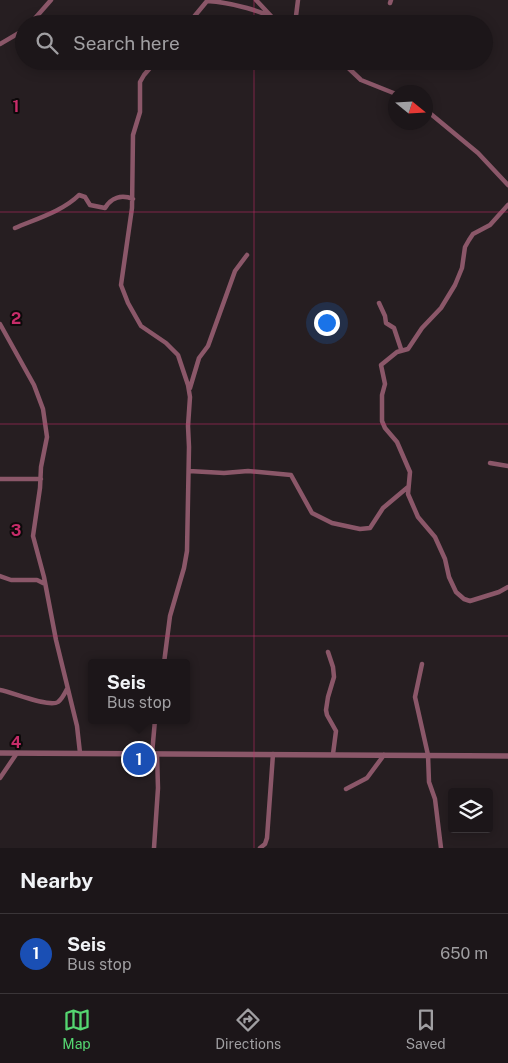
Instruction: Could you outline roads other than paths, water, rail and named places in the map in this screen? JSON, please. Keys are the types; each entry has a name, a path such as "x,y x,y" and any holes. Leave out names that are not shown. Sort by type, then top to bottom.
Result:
{"street":[{"path":"38,15 51,0"},
{"path":"195,15 206,0 221,1 266,15"},
{"path":"256,0 270,15"},
{"path":"296,15 298,0"},
{"path":"0,44 15,35"},
{"path":"148,70 140,82 140,107 133,135 133,199 122,275 122,290 141,326 166,343 178,355 189,389"},
{"path":"350,70 361,80 388,91"},
{"path":"433,116 478,153 508,185"},
{"path":"15,228 75,200 79,195 85,197 90,206 105,208 108,202 115,198 127,196 133,199"},
{"path":"508,205 490,225 473,234 469,240 465,248 460,275 441,308 426,323 408,348 401,350 381,365 385,384 382,395 382,421 404,454 411,474 408,487 410,499 418,517 435,537 456,592 464,599 472,601 508,587"},
{"path":"165,659 170,616 187,552 189,389 199,358 208,346 235,271 247,254"},
{"path":"380,303 386,322 394,328 401,350"},
{"path":"0,324 42,403 47,437 40,470 41,479 33,536 77,726 80,754"},
{"path":"490,463 508,466"},
{"path":"189,471 229,473 248,471 291,475 312,513 332,523 360,529 370,528 384,508 408,487"},
{"path":"0,479 41,479"},
{"path":"0,576 11,580 37,580 45,584"},
{"path":"328,652 334,672 326,710 336,731 333,754"},
{"path":"422,664 415,697 428,755 429,782 435,799 441,848"},
{"path":"0,690 52,704 58,702 67,689"},
{"path":"154,848 158,788 154,754 155,724"},
{"path":"0,753 508,756"},
{"path":"0,778 17,753"},
{"path":"260,848 265,844 267,838 273,754"},
{"path":"346,788 367,778 384,755"}],"place":[{"name":"Seis","path":"139,759"}]}
